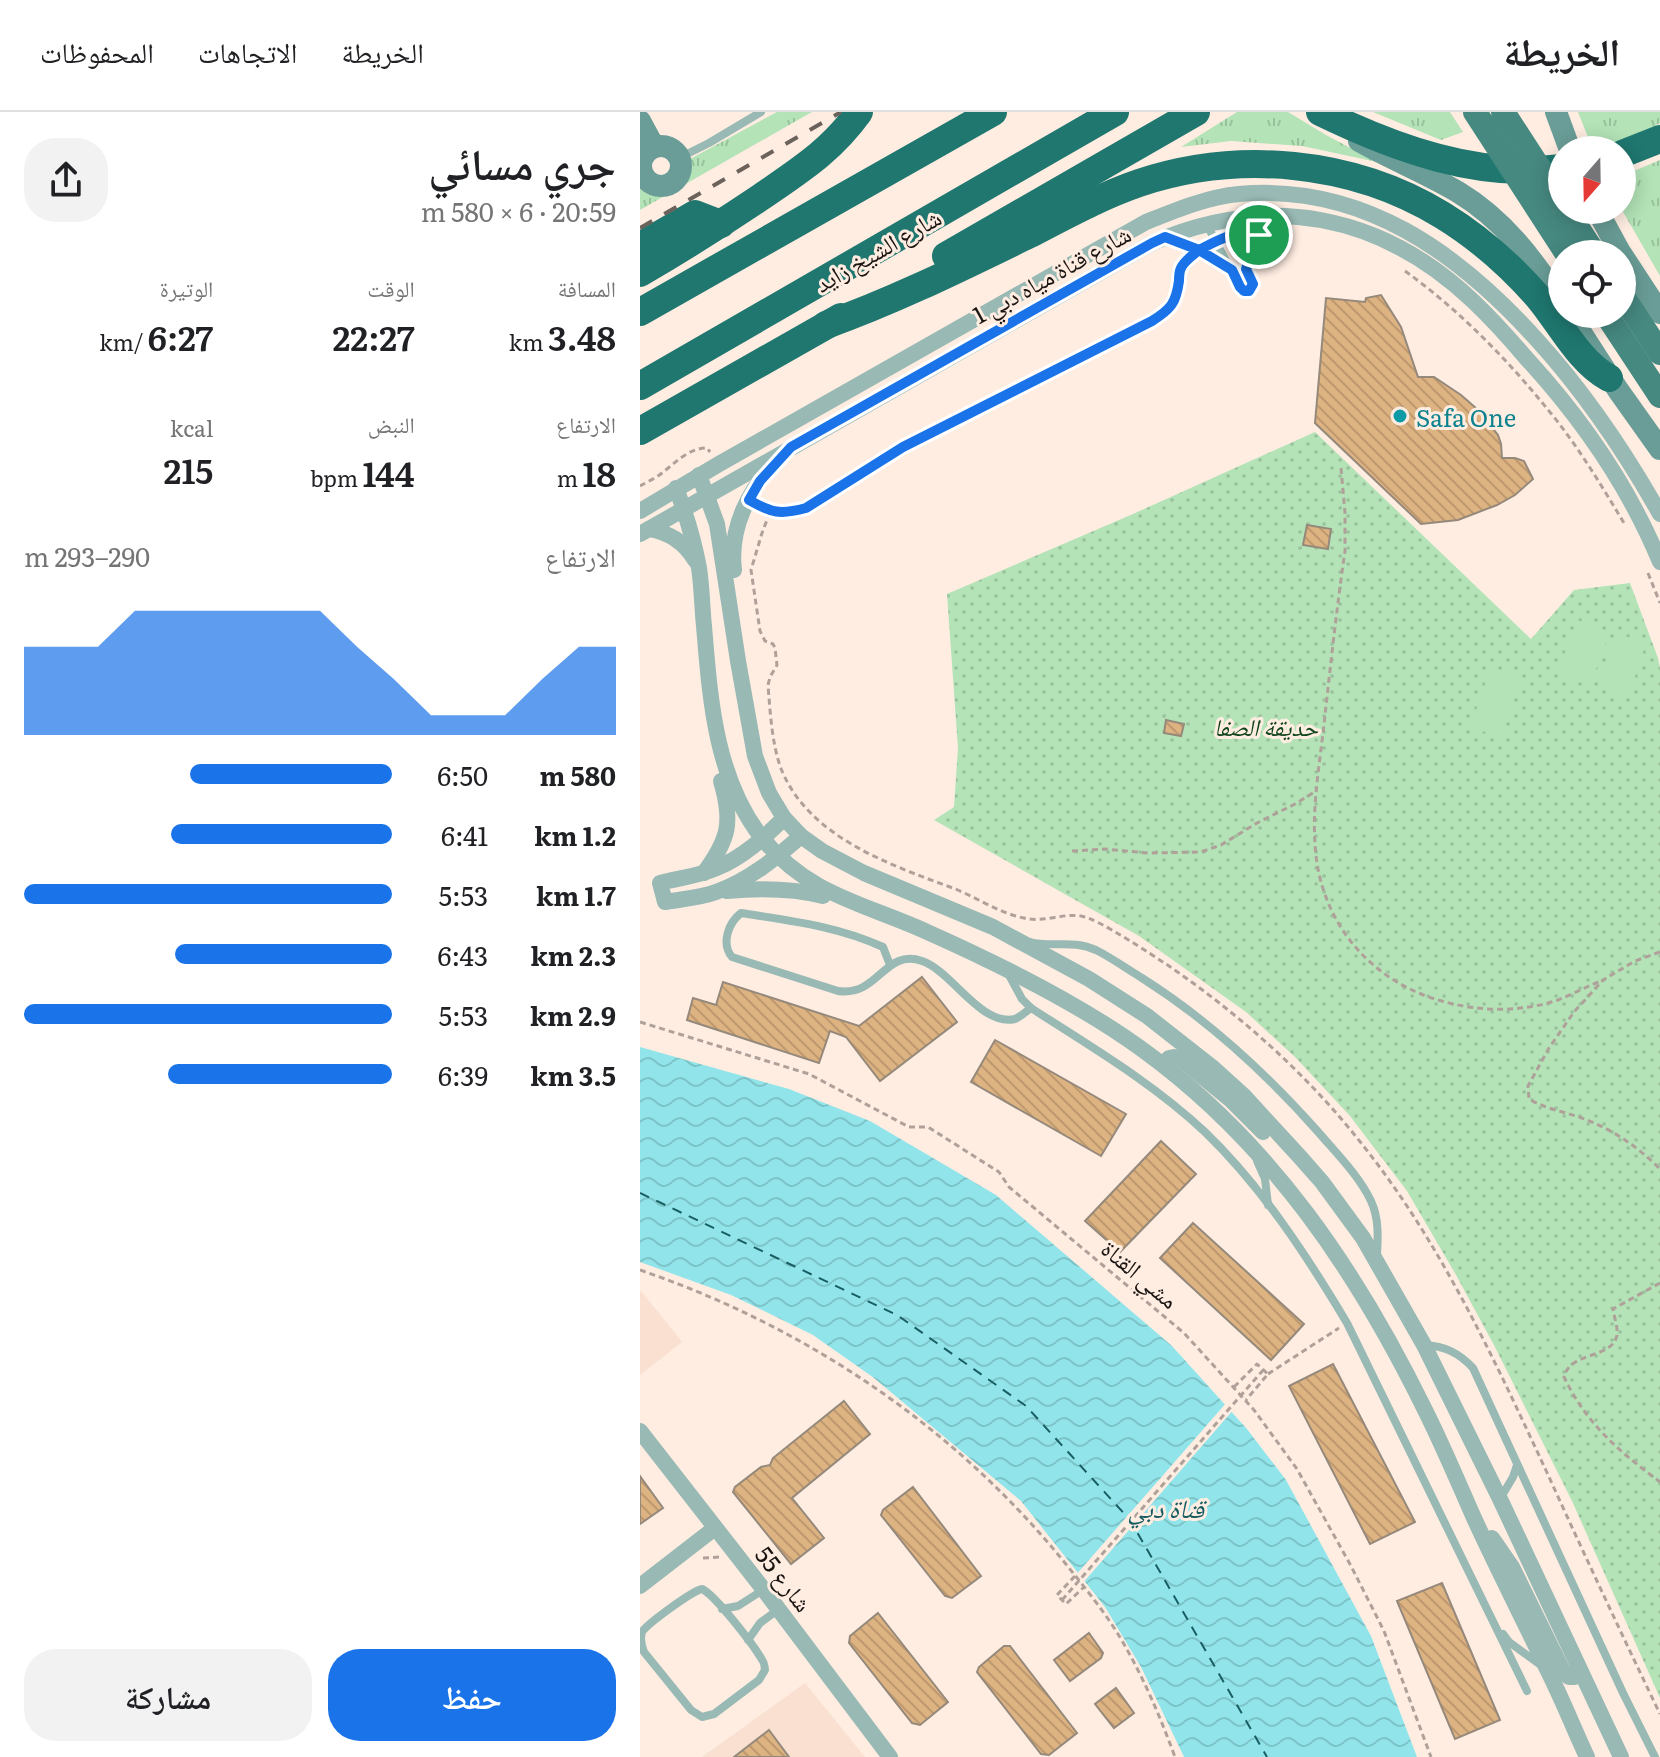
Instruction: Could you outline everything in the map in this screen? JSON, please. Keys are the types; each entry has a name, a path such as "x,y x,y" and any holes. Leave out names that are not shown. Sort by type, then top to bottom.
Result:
{"highway":[{"path":"640,273 721,224 821,155 859,112"},
{"path":"640,312 993,112"},
{"name":"شارع الشيخ زايد","path":"640,386 1115,112"},
{"path":"640,431 1196,112"},
{"path":"1317,112 1391,142 1452,162 1502,170 1548,169"},
{"path":"1636,148 1660,139"},
{"path":"826,325 925,286 1093,202 1137,184 1160,176 1208,167 1280,165 1328,171 1371,182 1407,196 1457,224 1520,277 1586,360 1609,378"},
{"path":"640,246 695,214 721,224"}],"main road":[{"path":"1317,112 1356,139 1479,206 1514,237 1548,282"},
{"path":"1475,112 1558,240"},
{"path":"1503,112 1548,181"},
{"path":"1556,112 1565,136"},
{"path":"640,121 654,147"},
{"path":"668,147 679,158 680,171 667,185 654,185 642,178 641,160 648,150 668,147"},
{"path":"1582,224 1599,240"},
{"path":"1636,282 1660,313"},
{"path":"1636,316 1660,353"},
{"path":"1578,328 1660,449"},
{"path":"1615,328 1660,396"}],"street":[{"name":"شارع قناة مياه دبي 1","path":"640,511 1146,222 1207,200 1238,194 1283,193 1325,199 1367,211 1406,229 1466,270 1519,320 1585,397 1620,445 1660,514"},
{"name":"شارع قناة مياه دبي 1","path":"644,531 1165,237 1226,220 1271,215 1322,220 1358,228 1395,244 1435,270 1472,300 1539,372 1601,452 1650,538 1652,562"},
{"path":"736,646 741,636 733,542 740,518 760,481 791,447"},
{"path":"699,475 717,524 755,756 769,793 784,818 801,836 822,851 864,873 1012,937 1089,979 1164,1029 1212,1067 1244,1096 1300,1157 1322,1182 1377,1260 1424,1345 1621,1757"},
{"path":"676,488 699,569 719,748 731,785 763,839 793,869 821,889 925,930 1007,970 1100,1022 1168,1069 1251,1145 1321,1231 1356,1282 1426,1412 1587,1757"},
{"path":"644,531 662,532 685,546 699,569"},
{"path":"704,873 724,842 728,827 727,800 718,768 719,748"},
{"path":"784,818 763,839 731,861 704,873 660,883 665,902 754,888 805,892 855,903"},
{"path":"718,892 779,856 801,836"},
{"path":"1168,1069 1166,1062 1169,1058 1182,1060 1231,1100 1270,1140 1281,1149 1300,1157"},
{"name":"شارع 55","path":"642,1438 779,1609 890,1757"},
{"path":"1474,1519 1490,1535 1512,1567 1564,1673 1574,1677 1578,1667"},
{"path":"640,1586 715,1528"}],"lane":[{"path":"679,158 761,112"},
{"path":"1246,269 1259,235 1271,215"},
{"path":"1207,224 1241,289 1248,291 1253,284 1226,220"},
{"path":"1165,237 1199,250 1232,270"},
{"path":"890,965 883,947 864,938 823,925 741,913 730,926 725,944 727,953 732,957 850,993 874,980 890,965 905,959 922,961 945,974 967,998 988,1013 1016,1019 1031,1008"},
{"path":"1012,937 1037,944 1081,944 1095,949 1162,990 1255,1065 1329,1144 1366,1192 1376,1217 1377,1260"},
{"path":"1007,970 1022,999 1031,1008 1119,1065 1185,1115 1234,1162 1268,1205 1317,1273 1347,1323 1527,1691"},
{"path":"1251,1145 1265,1179 1268,1205"},
{"path":"1424,1345 1455,1353 1473,1368 1655,1757"},
{"path":"1500,1499 1517,1465"},
{"path":"696,1590 707,1591 748,1640 764,1664 763,1676 714,1714 702,1717 696,1714 641,1646 641,1635 648,1626 696,1590"},
{"path":"722,1609 738,1606 764,1590"},
{"path":"748,1640 760,1623 779,1609"},
{"path":"1494,1625 1509,1642 1549,1672"}],"path":[{"path":"1259,235 1274,240 1299,231"},
{"path":"749,500 770,512 788,513 806,508 903,447 1152,321 1172,305 1177,296 1181,268 1199,250"},
{"path":"1401,268 1431,290 1465,322 1508,364 1551,413 1596,477 1624,524"},
{"path":"640,486 662,473 673,462 701,447 707,448 716,460"},
{"path":"1341,468 1345,551 1317,790 1315,843 1321,883 1336,921 1360,953 1403,986 1442,1002 1480,1009 1519,1008 1557,1000 1603,980 1635,961 1660,952"},
{"path":"1652,562 1660,603"},
{"path":"1072,851 1201,852 1221,845 1317,790"},
{"path":"1603,980 1574,1012 1549,1048 1528,1086 1529,1099 1543,1108 1577,1117 1609,1131 1660,1169"},
{"name":"مشي القناة","path":"640,1022 809,1074 909,1127 928,1127 999,1172 1009,1187 1184,1333 1246,1400 1297,1469 1384,1631 1431,1757"},
{"path":"640,1270 719,1300 825,1354 875,1386 965,1456 1041,1533 1124,1644 1157,1711 1175,1757"},
{"path":"1660,1283 1613,1309 1617,1334 1614,1342 1607,1349 1571,1365 1564,1377 1581,1407 1605,1437 1660,1482"},
{"path":"1246,1400 1268,1374 1347,1323"},
{"path":"1234,1387 1257,1364 1268,1374"},
{"path":"1062,1600 1264,1369"},
{"path":"688,1549 699,1558 717,1556 725,1559 734,1571 743,1564"},
{"path":"1075,1575 1057,1595 1066,1604 1084,1587"}],"shaded area":[{"path":"640,1292 682,1342 640,1375"},
{"path":"805,1683 865,1757 702,1757"}],"green space":[{"path":"777,112 812,112 640,210 640,189 657,192 673,187 685,176 690,159"},
{"path":"1237,112 1288,112 1377,162 1302,146 1231,141 1181,147"},
{"path":"1373,112 1450,112 1463,132 1441,140"},
{"path":"1578,112 1660,112 1660,123 1636,137 1587,136"},
{"path":"1660,160 1660,276 1630,224 1636,224 1636,170"},
{"name":"حديقة الصفا","path":"1315,432 1531,639 1574,590 1630,583 1658,658 1660,1698 1572,1501 1495,1347 1407,1191 1350,1116 1295,1057 1246,1012 1139,936 934,820 954,807 958,748 947,594"},
{"path":"1577,620 1610,632 1590,686 1557,674"},
{"path":"1615,633 1646,643 1628,698 1597,688"},
{"path":"1491,668 1521,679 1500,737 1470,727"}],"water":[{"name":"قناة دبي","path":"640,1047 789,1089 870,1121 996,1195 1172,1346 1247,1429 1286,1480 1371,1636 1417,1757 1184,1757 1141,1667 1105,1607 1021,1501 874,1378 813,1335 731,1295 640,1262"}],"pier":[{"path":"1227,1402 1234,1409 1082,1584 1075,1576"}],"building":[{"name":"Safa One","path":"1381,295 1401,327 1418,377 1434,377 1461,395 1498,435 1502,458 1524,461 1533,479 1515,495 1458,520 1421,524 1315,423 1326,298 1365,302 1366,298"},
{"path":"1307,525 1331,529 1328,549 1303,545"},
{"path":"1166,720 1184,724 1181,736 1164,733"},
{"path":"922,977 957,1022 880,1081 846,1037 830,1031 819,1063 687,1020 693,998 716,1005 723,982 859,1026"},
{"path":"995,1040 1126,1114 1101,1156 971,1082"},
{"path":"1161,1141 1196,1174 1120,1252 1085,1221"},
{"path":"1193,1223 1304,1324 1271,1360 1160,1258"},
{"path":"1333,1364 1415,1522 1370,1544 1289,1386"},
{"path":"844,1401 870,1434 792,1498 824,1538 791,1564 733,1492 735,1487 761,1467 770,1465 773,1458"},
{"path":"640,1476 663,1508 640,1524"},
{"path":"913,1487 981,1576 952,1598 945,1596 881,1515 883,1510"},
{"path":"1442,1583 1500,1720 1455,1739 1397,1601"},
{"path":"878,1613 948,1702 920,1725 912,1723 849,1643 850,1636"},
{"path":"1089,1633 1103,1653 1101,1658 1070,1681 1054,1660"},
{"path":"1004,1646 1010,1646 1077,1733 1049,1755 1041,1754 977,1672"},
{"path":"1116,1688 1134,1713 1114,1728 1095,1704"},
{"path":"769,1730 789,1757 734,1757"}],"ferry route":[{"path":"640,1193 897,1315 1026,1406 1130,1520 1267,1757"}],"railway":[{"path":"640,228 841,112"}],"place":[{"name":"Safa One","path":"1400,416"}],"route":[{"path":"1259,235 1233,235 1199,250 1165,237 1152,243 791,447 772,465 749,500 770,512 788,513 806,508 903,447 1152,321 1172,305 1177,296 1181,268 1199,250 1232,270 1241,289 1249,291 1253,284 1246,269 1259,235"}]}
